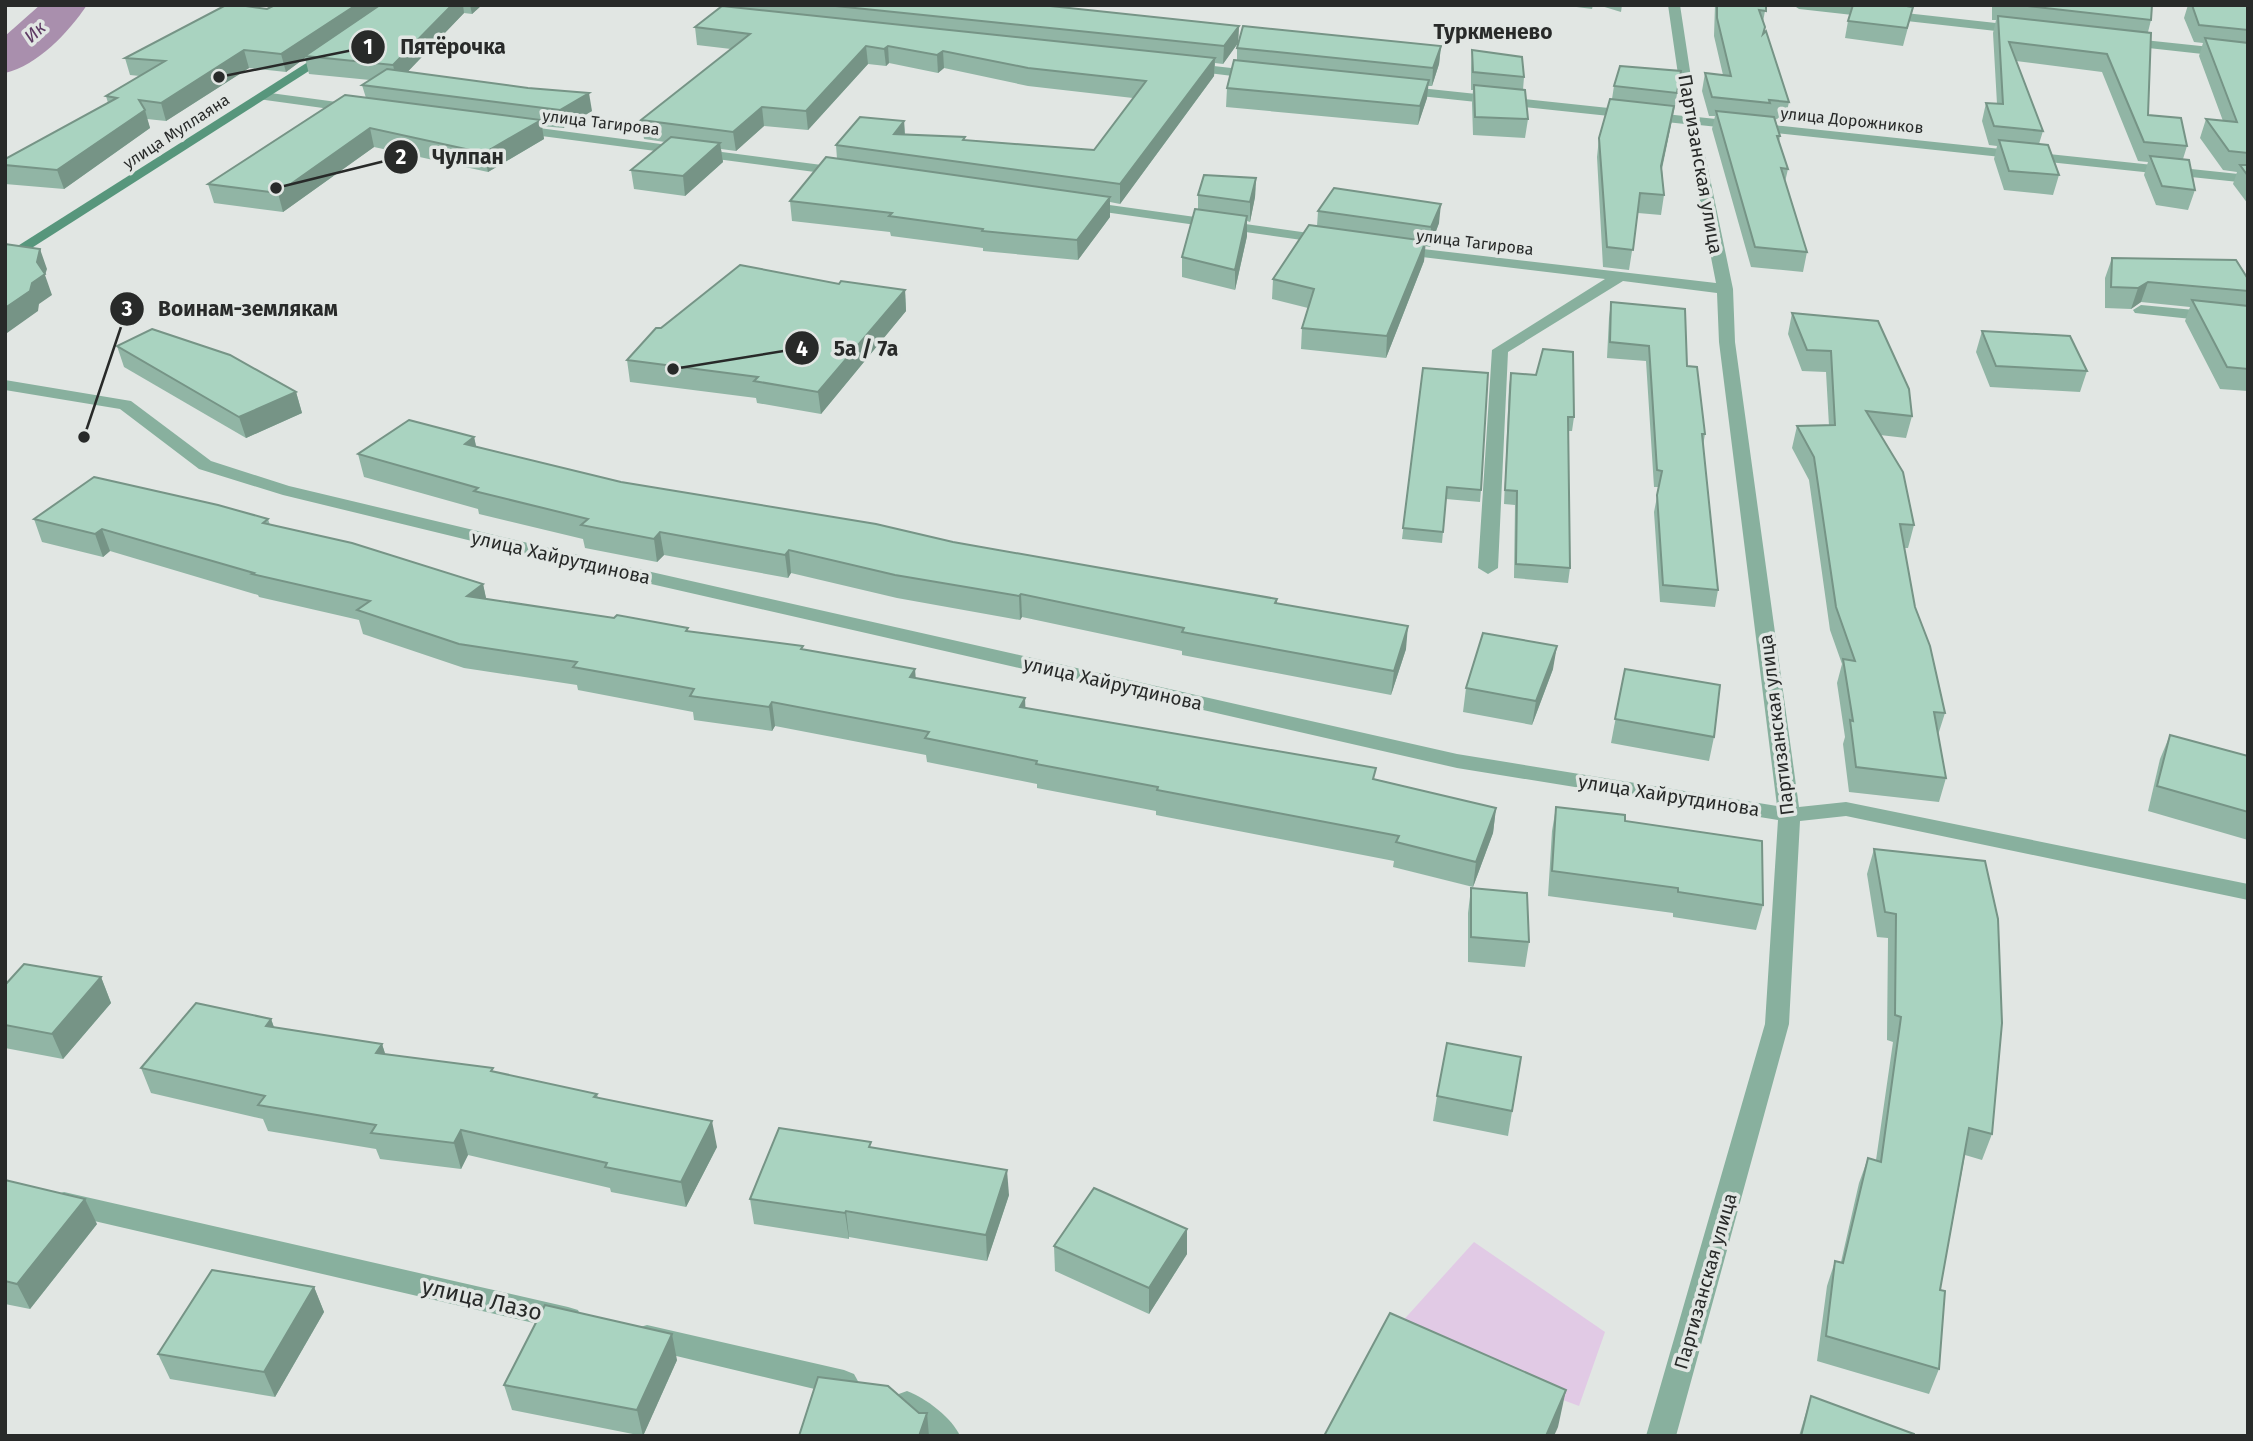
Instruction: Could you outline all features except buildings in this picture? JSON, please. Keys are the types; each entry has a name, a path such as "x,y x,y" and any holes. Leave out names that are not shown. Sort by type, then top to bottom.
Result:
{"main road":[{"name":"улица Муллаяна","path":"5,261 342,43"}],"street":[{"name":"Партизанская улица","path":"1661,1436 1777,1024 1789,815 1727,342 1725,289 1691,121 1674,5"},
{"path":"1799,5 2030,31"},
{"path":"2112,40 2248,55"},
{"path":"1178,66 1275,76"},
{"name":"улица Дорожников","path":"1386,88 2248,179"},
{"path":"263,96 372,110"},
{"name":"улица Тагирова","path":"494,126 862,175"},
{"path":"1070,204 1346,243"},
{"name":"улица Тагирова","path":"1388,248 1725,289"},
{"path":"1488,568 1500,350 1619,277"},
{"path":"2141,310 2248,320"},
{"name":"улица Хайрутдинова","path":"5,385 125,405 205,465 297,494 643,576 1457,761 1789,815 1846,809 2248,892"},
{"name":"улица Лазо","path":"32,1196 896,1395 946,1436"}],"shaded area":[{"path":"1474,1242 1605,1332 1579,1406 1390,1335"}],"waterway":[{"name":"Ик","path":"5,59 39,32 65,5"}],"place":[{"name":"Пятёрочка","path":"219,77"},
{"name":"Чулпан","path":"276,188"},
{"name":"5а / 7а","path":"673,369"},
{"name":"Воинам-землякам","path":"84,437"}],"district":[{"name":"Туркменево","path":"1493,32"}]}
